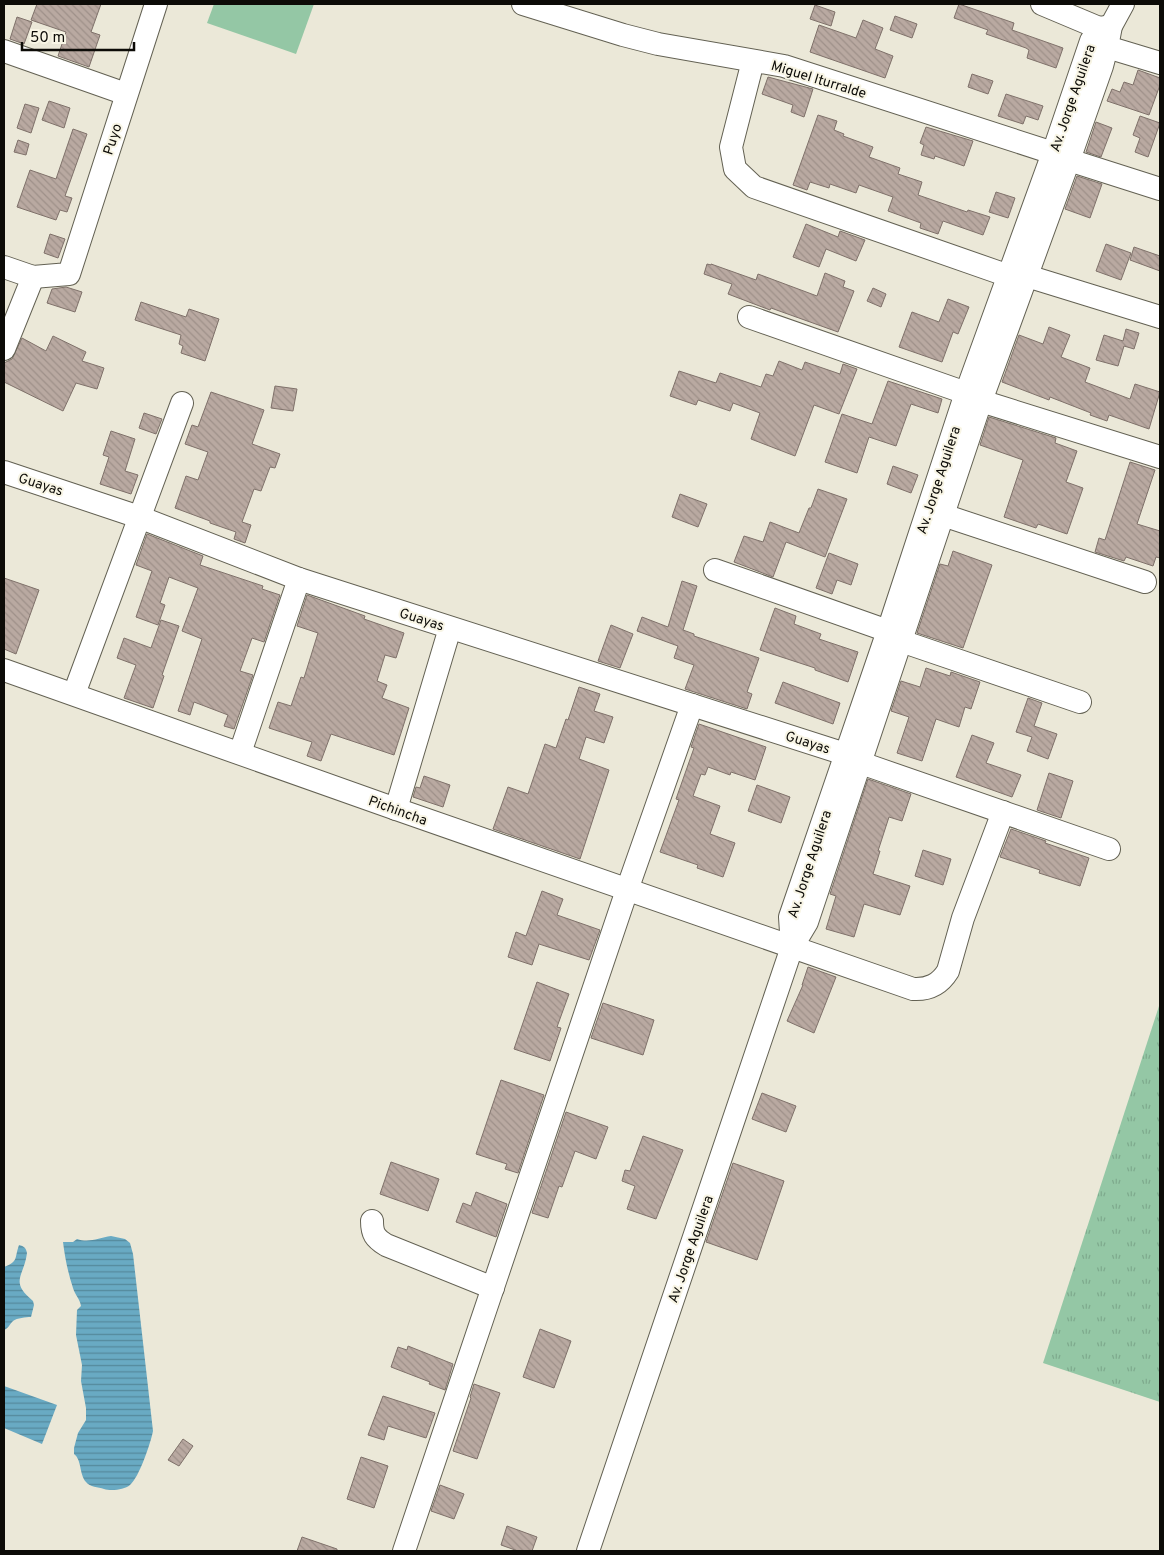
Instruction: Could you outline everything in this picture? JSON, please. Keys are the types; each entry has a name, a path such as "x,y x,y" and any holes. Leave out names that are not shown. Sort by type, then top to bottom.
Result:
{"street":[{"name":"Puyo","path":"33,277 69,274 156,4"},
{"name":"Miguel Iturralde","path":"523,4 658,44 784,66 1160,189"},
{"path":"1042,4 1067,13 1160,63"},
{"name":"Av. Jorge Aguilera","path":"588,1551 792,947 790,917 853,759 974,397 1061,156 1086,54 1094,34 1106,34 1122,4"},
{"path":"4,50 126,94"},
{"path":"753,61 731,147 735,169 754,187 1018,276 1160,317"},
{"path":"4,267 33,277 4,350"},
{"path":"749,317 974,397 1160,457"},
{"name":"Av. Jorge Aguilera","path":"894,636 943,515 974,397"},
{"path":"74,694 182,403"},
{"name":"Guayas","path":"4,472 139,517 299,579 692,705 853,759 1109,849"},
{"path":"943,515 1145,582"},
{"path":"715,570 1080,702"},
{"path":"240,754 299,579"},
{"path":"396,809 450,628"},
{"name":"Pichincha","path":"4,670 913,989 926,989 939,983 951,964 964,918 1003,812"},
{"path":"404,1551 627,890 692,705"},
{"path":"372,1221 372,1233 377,1240 386,1245 493,1288"}],"green space":[{"path":"214,4 314,4 296,54 207,23"},
{"path":"1160,1003 1160,1402 1043,1363"}],"water":[{"path":"111,1236 125,1239 130,1243 133,1254 153,1431 137,1475 127,1487 114,1490 88,1484 82,1475 77,1457 74,1454 78,1433 86,1420 86,1408 81,1381 82,1365 76,1335 77,1310 81,1306 70,1277 63,1242"},
{"path":"19,1245 24,1247 27,1253 20,1283 34,1305 31,1317 15,1320 4,1330 4,1267 14,1261"},
{"path":"4,1386 57,1405 42,1444 4,1428"}],"building":[{"path":"37,4 101,4 91,32 100,35 89,67 58,56 66,32 31,20"},
{"path":"959,4 1014,23 1012,30 1063,48 1056,68 1027,58 1029,50 1026,48 986,34 988,30 954,18"},
{"path":"815,5 835,12 831,26 810,19"},
{"path":"895,16 917,24 912,38 890,30"},
{"path":"17,17 32,22 24,44 10,39"},
{"path":"863,20 883,28 875,49 893,56 885,78 810,52 819,25 856,38"},
{"path":"1138,70 1160,78 1160,85 1149,115 1107,101 1112,89 1120,92 1124,82 1133,85"},
{"path":"972,74 993,81 988,94 968,87"},
{"path":"768,77 813,89 804,117 791,112 793,105 762,94"},
{"path":"1006,94 1043,106 1038,120 1026,116 1023,124 998,116"},
{"path":"49,101 70,108 64,128 42,120"},
{"path":"25,104 39,108 31,133 17,128"},
{"path":"818,115 837,121 834,130 844,134 843,136 873,147 869,157 900,168 898,174 922,182 918,195 967,212 968,210 990,217 983,235 943,221 938,234 920,228 921,223 888,211 893,197 859,185 856,193 830,184 829,188 810,182 807,190 793,185"},
{"path":"1140,116 1160,123 1148,157 1135,152 1140,138 1133,135"},
{"path":"1096,122 1112,128 1101,157 1086,152"},
{"path":"926,127 973,141 964,166 935,156 934,159 921,155 924,145 920,143"},
{"path":"73,129 87,134 65,196 72,198 67,212 60,210 56,220 17,207 30,170 56,179"},
{"path":"18,140 29,144 26,155 14,152"},
{"path":"1077,176 1102,184 1090,218 1065,209"},
{"path":"996,192 1015,198 1008,218 989,212"},
{"path":"806,224 838,237 840,231 865,240 856,261 826,249 819,267 793,257"},
{"path":"50,234 65,239 58,258 44,253"},
{"path":"1106,244 1131,253 1121,280 1096,271"},
{"path":"1134,247 1160,256 1160,271 1130,260"},
{"path":"707,264 756,280 758,274 817,296 825,273 845,281 843,287 854,291 838,332 728,294 732,284 704,274"},
{"path":"66,287 82,292 75,312 47,303 52,289"},
{"path":"873,288 886,294 881,307 867,301"},
{"path":"948,299 969,307 958,334 953,332 942,362 899,347 912,312 939,322"},
{"path":"141,302 186,317 189,309 219,319 205,361 181,353 183,346 179,344 181,335 135,320"},
{"path":"1049,327 1070,335 1061,357 1090,368 1085,382 1130,399 1135,384 1160,392 1149,429 1109,415 1107,421 1050,397 1049,400 1002,382 1019,335 1043,344"},
{"path":"1126,329 1139,333 1134,349 1124,346 1118,366 1096,360 1104,335 1123,341"},
{"path":"53,336 86,352 82,361 104,368 97,389 76,383 63,411 4,382 4,363 12,359 22,338 46,351"},
{"path":"779,361 802,370 805,362 840,374 843,364 857,369 839,414 814,405 795,456 751,439 760,413 733,403 730,411 698,400 696,405 670,396 679,371 716,383 720,373 761,387 766,374 773,376"},
{"path":"888,381 942,399 938,413 911,404 896,446 869,437 857,473 825,462 842,414 872,424"},
{"path":"275,386 297,389 293,411 271,408"},
{"path":"211,392 264,410 252,444 280,454 275,468 270,467 261,491 254,489 242,522 251,525 245,543 234,539 236,532 175,508 186,476 198,480 208,452 185,444 192,425 198,427"},
{"path":"144,413 162,419 156,434 139,428"},
{"path":"989,417 1056,438 1055,443 1077,451 1066,482 1083,488 1067,534 1038,524 1036,528 1004,517 1023,460 980,445"},
{"path":"111,431 135,439 125,471 138,475 131,494 100,484 109,457 103,455"},
{"path":"1130,462 1155,470 1137,524 1160,531 1160,558 1156,557 1153,566 1126,557 1124,561 1095,552 1099,538 1105,540"},
{"path":"893,466 918,475 911,493 887,484"},
{"path":"818,489 847,499 825,557 786,542 773,577 734,562 744,536 763,542 770,522 799,533"},
{"path":"680,494 707,504 698,527 672,517"},
{"path":"147,534 203,556 200,565 263,586 262,589 280,595 264,642 252,638 240,671 253,675 234,729 224,726 228,715 194,702 190,715 178,711 202,639 182,631 198,588 169,577 160,603 165,605 158,625 136,617 152,571 136,565"},
{"path":"953,551 992,565 963,648 917,633 940,564 948,566"},
{"path":"829,553 858,564 851,585 837,580 832,594 816,588"},
{"path":"4,578 39,590 16,654 4,649"},
{"path":"682,581 697,586 683,630 694,634 694,636 759,658 747,692 752,694 747,709 685,689 694,665 674,658 678,646 637,631 642,617 668,627"},
{"path":"307,595 365,616 364,619 404,633 396,658 385,655 377,681 387,685 382,698 409,708 394,755 331,734 321,761 307,756 312,742 269,728 278,702 291,706 301,677 304,678 318,633 297,626"},
{"path":"775,608 796,616 794,624 821,634 819,639 858,652 848,682 815,670 815,668 760,650"},
{"path":"161,620 179,626 153,708 124,698 136,665 117,658 124,638 151,648"},
{"path":"611,625 633,634 620,668 598,661"},
{"path":"926,668 950,676 951,672 980,682 971,709 965,707 959,727 936,719 922,761 897,753 909,717 891,711 901,681 920,687"},
{"path":"783,682 840,703 833,724 775,703"},
{"path":"579,687 600,694 594,711 613,717 604,743 586,737 579,759 609,770 580,859 493,829 508,787 528,794 545,744 556,748"},
{"path":"1028,698 1042,703 1034,726 1057,734 1048,759 1027,751 1032,737 1016,732"},
{"path":"699,724 766,747 755,780 731,772 730,775 708,767 705,775 701,774 693,796 720,806 710,834 735,843 723,877 697,868 698,865 660,852 679,800 676,799 694,748 691,747"},
{"path":"972,735 994,743 986,763 1021,775 1012,797 956,777"},
{"path":"1049,773 1073,781 1061,818 1037,810"},
{"path":"424,776 450,785 443,807 413,797 416,787 420,788"},
{"path":"868,779 911,794 902,821 889,817 873,874 910,886 900,915 864,904 854,937 826,929 836,896 830,894"},
{"path":"757,785 790,797 781,823 748,811"},
{"path":"1011,829 1089,858 1080,886 1039,873 1040,870 1000,857"},
{"path":"923,850 951,859 943,885 915,876"},
{"path":"542,891 563,899 557,915 600,930 589,960 539,944 532,965 508,957 516,932 526,936"},
{"path":"808,967 836,977 814,1033 787,1021 803,985"},
{"path":"537,982 569,994 557,1027 561,1028 550,1061 514,1049"},
{"path":"603,1003 654,1020 643,1055 591,1038"},
{"path":"501,1080 544,1095 518,1173 505,1169 507,1164 476,1154"},
{"path":"762,1093 796,1106 786,1132 752,1119"},
{"path":"566,1112 608,1127 596,1159 575,1151 562,1187 559,1186 548,1218 532,1213"},
{"path":"643,1136 683,1150 656,1219 627,1209 635,1186 622,1181 625,1170 630,1171"},
{"path":"391,1162 439,1179 428,1211 380,1194"},
{"path":"733,1163 784,1181 757,1260 706,1242"},
{"path":"476,1192 507,1204 496,1237 456,1222 463,1203 471,1206"},
{"path":"540,1329 571,1341 554,1388 523,1377"},
{"path":"408,1346 453,1364 445,1390 391,1367 398,1347 407,1350"},
{"path":"474,1384 500,1393 477,1459 453,1451"},
{"path":"383,1396 435,1413 426,1438 388,1426 384,1440 368,1435"},
{"path":"183,1439 193,1446 179,1466 168,1460"},
{"path":"361,1457 388,1466 374,1508 347,1499"},
{"path":"440,1485 464,1494 454,1519 431,1511"},
{"path":"507,1526 537,1537 532,1551 518,1551 501,1545"},
{"path":"302,1537 337,1549 337,1551 297,1551"}]}
